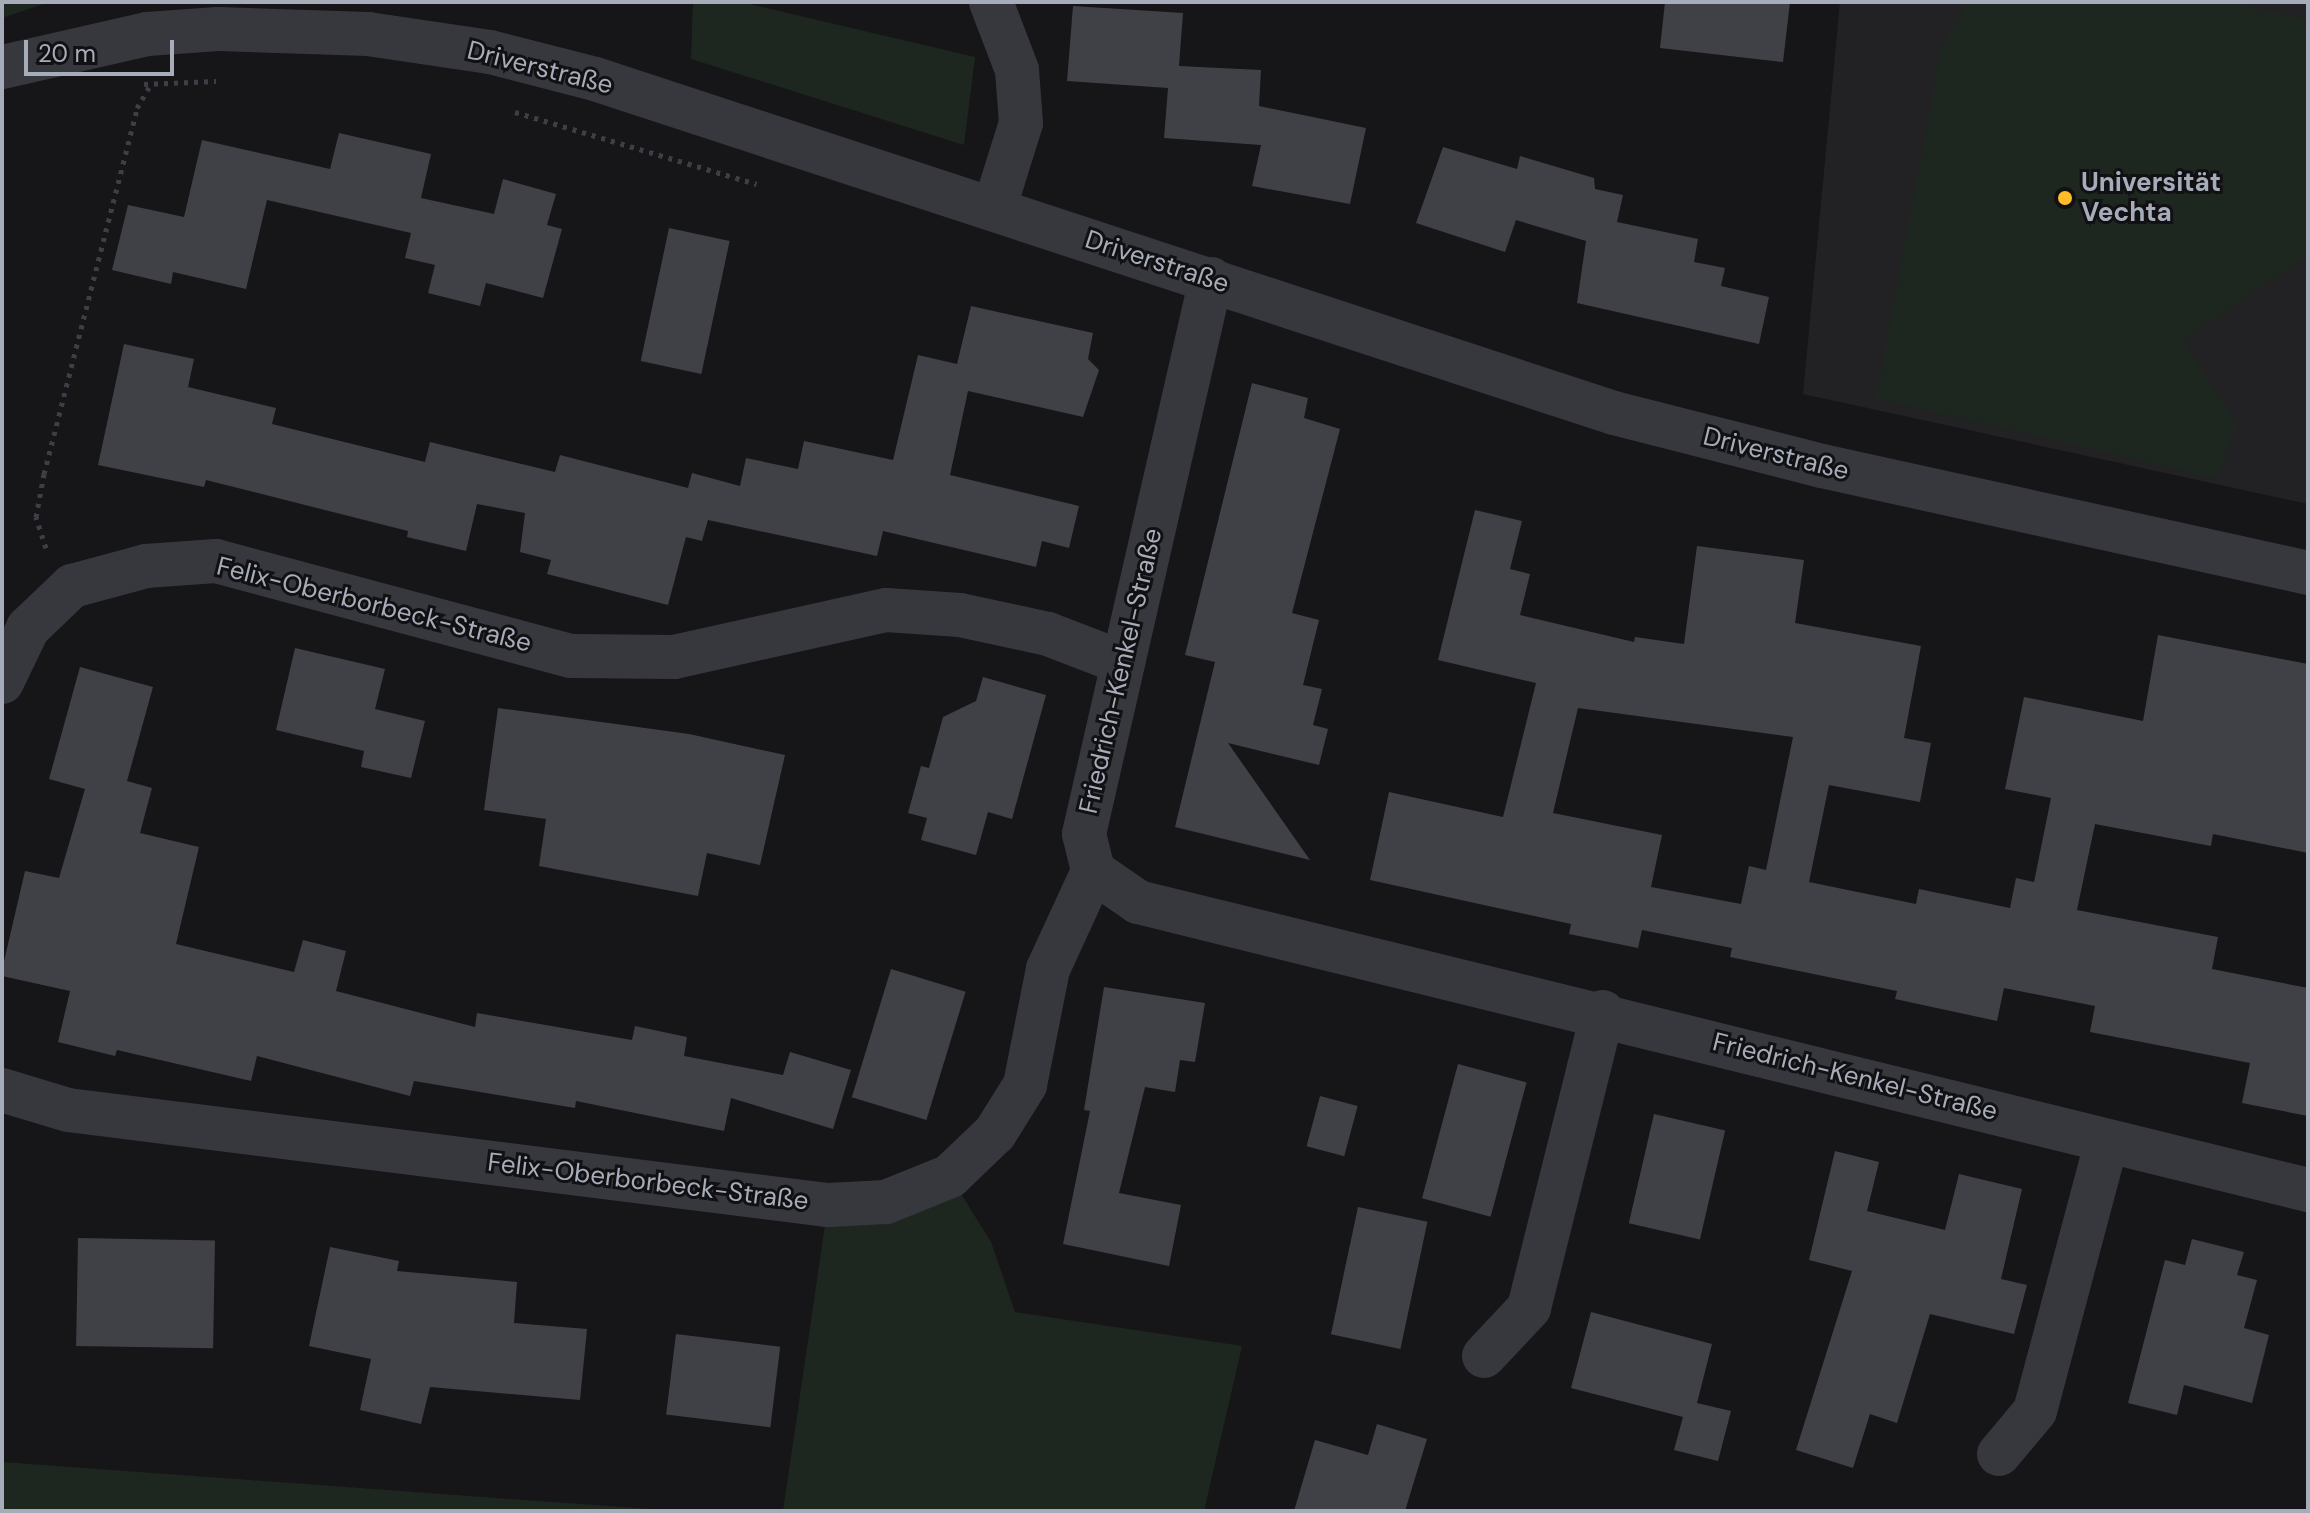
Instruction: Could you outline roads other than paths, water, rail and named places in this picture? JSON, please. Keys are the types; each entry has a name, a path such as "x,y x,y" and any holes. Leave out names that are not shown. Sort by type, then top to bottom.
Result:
{"street":[{"path":"991,2 1017,70 1021,123 994,209"},
{"name":"Driverstraße","path":"2,67 147,34 218,29 368,34 490,52 595,79 1614,413 1822,466 2308,573"},
{"name":"Friedrich-Kenkel-Straße","path":"1211,279 1084,834 1093,871 1138,902 1603,1012 2308,1190"},
{"name":"Felix-Oberborbeck-Straße","path":"2,682 28,628 72,586 146,566 216,561 571,656 674,657 886,610 960,615 1048,634 1121,662"},
{"name":"Felix-Oberborbeck-Straße","path":"2,1090 68,1110 828,1205 886,1202 950,1176 995,1133 1025,1085 1048,969 1093,871"},
{"path":"1484,1356 1529,1308 1603,1012"},
{"path":"1999,1454 2035,1411 2107,1141"}],"place":[{"name":"Universität Vechta","path":"2065,198"}]}
